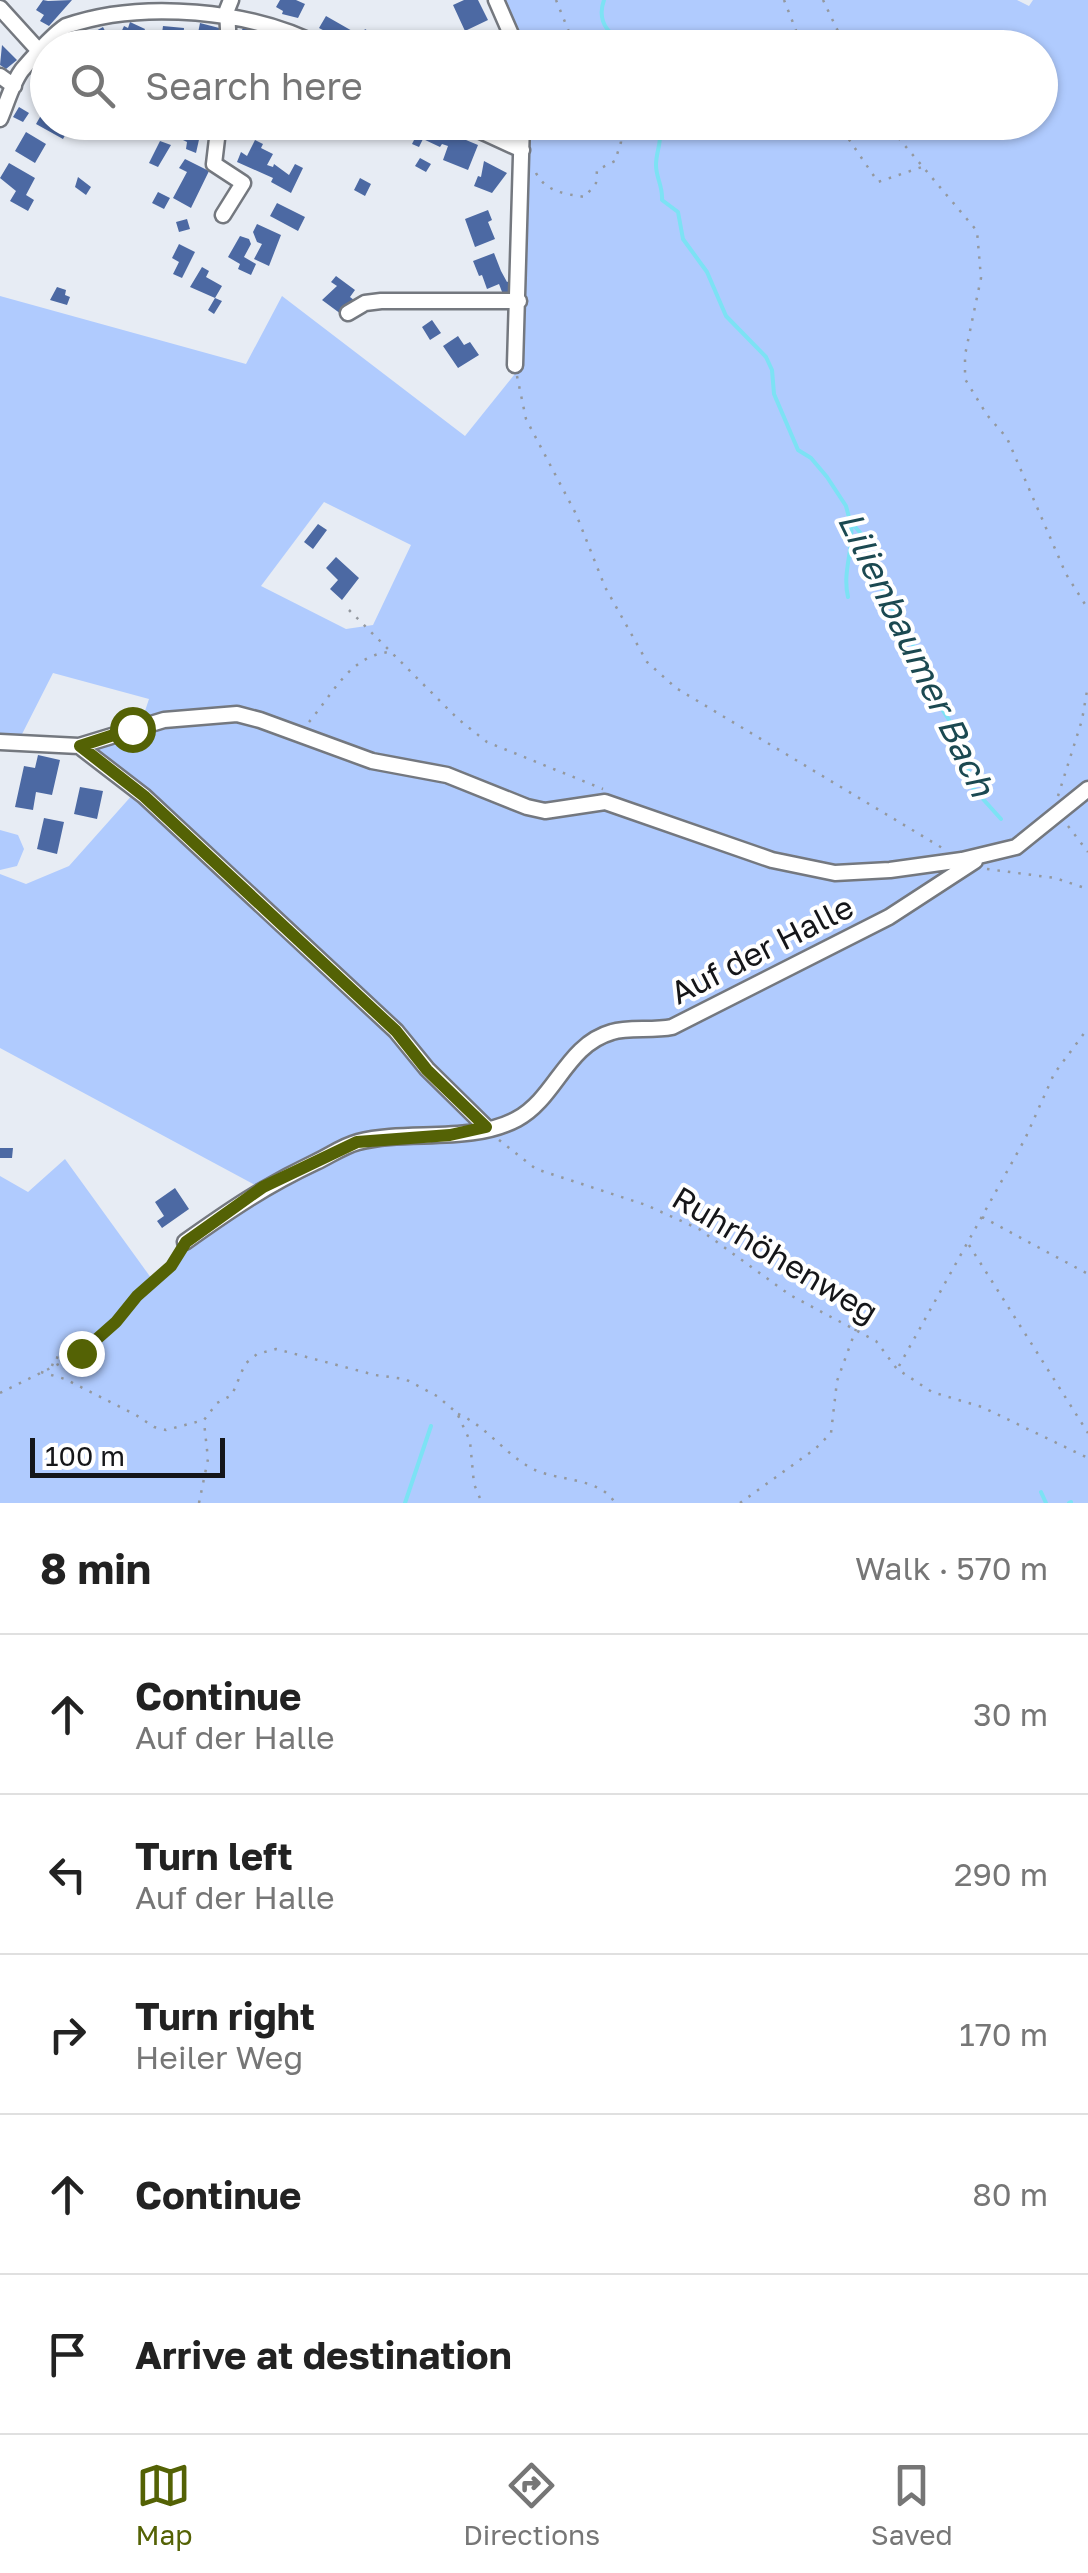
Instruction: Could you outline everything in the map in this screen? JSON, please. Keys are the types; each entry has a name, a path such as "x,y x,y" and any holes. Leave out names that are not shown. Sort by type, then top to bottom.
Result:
{"street":[{"path":"62,30 101,11 144,0 229,5 287,30"},
{"path":"496,0 509,30"},
{"path":"229,5 230,30"},
{"path":"0,8 30,41"},
{"path":"0,119 20,72 30,62"},
{"path":"0,76 14,86"},
{"path":"217,140 214,164 243,183 223,215"},
{"path":"500,140 522,150"},
{"path":"515,365 522,140"},
{"path":"348,313 365,303 381,301 518,302"},
{"name":"Auf der Halle","path":"0,742 80,746 164,720 237,714 372,761 447,774 527,807 546,810 606,802 772,860 820,870 861,873 964,864"},
{"path":"80,746 144,796 396,1031 427,1070 486,1127"},
{"name":"Auf der Halle","path":"186,1242 263,1187 357,1142 450,1135 517,1119 540,1100 566,1065 590,1042 614,1031 648,1032 672,1027 888,917 964,864 1016,847 1088,789"}],"path":[{"path":"556,0 568,30"},
{"path":"784,0 796,30"},
{"path":"822,0 837,30"},
{"path":"521,168 530,168 542,185 564,194 586,196 596,184 597,170 615,161 621,140"},
{"path":"849,140 878,182 922,167"},
{"path":"900,140 977,231 981,278 964,355 966,378 987,415 1007,438 1066,574 1088,609"},
{"path":"515,365 526,419 576,514 604,587 647,662 676,688 964,864 1054,878 1088,889"},
{"path":"349,610 487,742 603,789"},
{"path":"299,723 310,722 334,693 342,675 377,654 391,652"},
{"path":"1088,685 1082,720 1056,807 1088,852"},
{"path":"898,1369 1025,1138 1054,1074 1088,1028"},
{"name":"Ruhrhöhenweg","path":"486,1127 536,1169 686,1222 790,1295 876,1341 898,1369 932,1392 982,1408 1088,1458"},
{"path":"980,1217 1088,1274"},
{"path":"0,1394 81,1353 171,1266 186,1242"},
{"path":"967,1242 1088,1434"},
{"path":"740,1503 816,1449 830,1433 837,1381 856,1328"},
{"path":"41,1372 87,1390 154,1428 166,1430 204,1420 217,1403 232,1395 245,1364 257,1354 276,1349 404,1379 468,1418 514,1458 539,1472 590,1485 611,1496 615,1503"},
{"path":"51,1367 54,1357 65,1361"},
{"path":"457,1414 470,1441 474,1484 482,1503"},
{"path":"199,1503 208,1458 204,1420"}],"shaded area":[{"path":"501,0 1017,0 1029,6 1033,0 1088,0 1088,1503 0,1503 0,1176 28,1192 65,1159 154,1282 171,1268 186,1243 259,1187 0,1048 0,874 26,884 69,866 134,793 372,1012 97,755 96,746 129,732 244,714 141,723 149,699 53,673 18,742 0,739 0,296 246,364 282,296 465,436 518,370 525,140 1058,140 1058,30 514,30","holes":["324,502 411,545 373,625 346,629 261,586"]},
{"path":"0,830 18,835 24,849 17,866 0,870"}],"building":[{"path":"43,0 72,0 49,26 40,21 44,15 36,10"},
{"path":"280,0 305,4 298,18 282,14 276,7"},
{"path":"478,0 488,20 465,30 453,5"},
{"path":"326,16 350,30 323,30 319,28"},
{"path":"130,22 145,29 122,30 124,26 128,28"},
{"path":"200,23 223,29 223,30 199,30"},
{"path":"163,26 184,28 184,30 162,30"},
{"path":"2,45 17,60 6,69 0,65"},
{"path":"19,107 29,113 23,122 13,117"},
{"path":"26,132 30,140 46,144 35,163 15,151"},
{"path":"183,140 199,140 196,153 186,149 187,142"},
{"path":"255,140 273,154 267,165 274,164 289,175 295,164 303,168 291,193 271,182 273,178 237,162 241,152 247,156"},
{"path":"425,140 466,140 478,145 468,170 443,160 448,146"},
{"path":"160,141 171,145 158,167 149,163"},
{"path":"420,158 431,164 426,172 415,166"},
{"path":"185,159 209,171 191,208 173,198 187,172 179,168"},
{"path":"484,161 507,173 492,193 474,186 481,177"},
{"path":"9,163 35,178 26,195 34,200 28,211 10,201 16,191 0,178"},
{"path":"78,177 91,187 86,195 75,187"},
{"path":"360,178 371,184 365,196 354,190"},
{"path":"158,192 170,198 164,209 152,203"},
{"path":"277,203 305,217 298,231 270,216"},
{"path":"488,210 495,239 475,247 465,219"},
{"path":"187,219 190,229 179,232 176,222"},
{"path":"257,224 281,235 269,266 254,259 262,244 253,232"},
{"path":"240,236 251,244 244,257 256,264 251,275 238,269 240,264 228,257"},
{"path":"179,244 195,252 182,278 173,274 179,262 172,258"},
{"path":"494,253 507,282 512,280 517,293 504,297 499,284 487,289 482,275 479,276 473,261"},
{"path":"202,267 209,271 206,277 222,286 215,298 190,287"},
{"path":"336,276 355,290 350,297 354,300 341,314 322,300 337,286 331,282"},
{"path":"57,287 66,290 65,295 70,297 67,305 50,300"},
{"path":"215,298 222,301 214,314 208,310"},
{"path":"432,320 441,333 430,340 422,327"},
{"path":"458,336 464,345 470,342 479,355 458,368 443,346"},
{"path":"318,524 327,530 313,549 304,542"},
{"path":"336,557 359,578 342,600 330,589 338,580 326,568"},
{"path":"38,755 60,760 52,795 36,792 33,810 15,807 24,766 35,768"},
{"path":"80,787 103,791 97,819 74,814"},
{"path":"44,818 64,822 57,854 37,849"},
{"path":"0,1148 13,1148 12,1158 0,1158"},
{"path":"175,1188 189,1209 162,1228 157,1221 164,1216 155,1202"}],"waterway":[{"name":"Lilienbaumer Bach","path":"604,0 602,16 609,30"},
{"name":"Lilienbaumer Bach","path":"660,140 656,170 662,200 678,212 683,239 707,272 726,316 766,357 772,370 774,394 798,450 811,458 827,477 846,506 850,521 864,537 872,570 911,638 924,682 959,735 973,788 1001,819"},
{"path":"848,597 851,524"},
{"path":"405,1503 431,1426"},
{"path":"1041,1492 1046,1503"}],"route":[{"path":"81,1353 171,1266 186,1242 263,1187 357,1142 450,1135 486,1127 355,992 144,796 80,746 132,729"}]}
